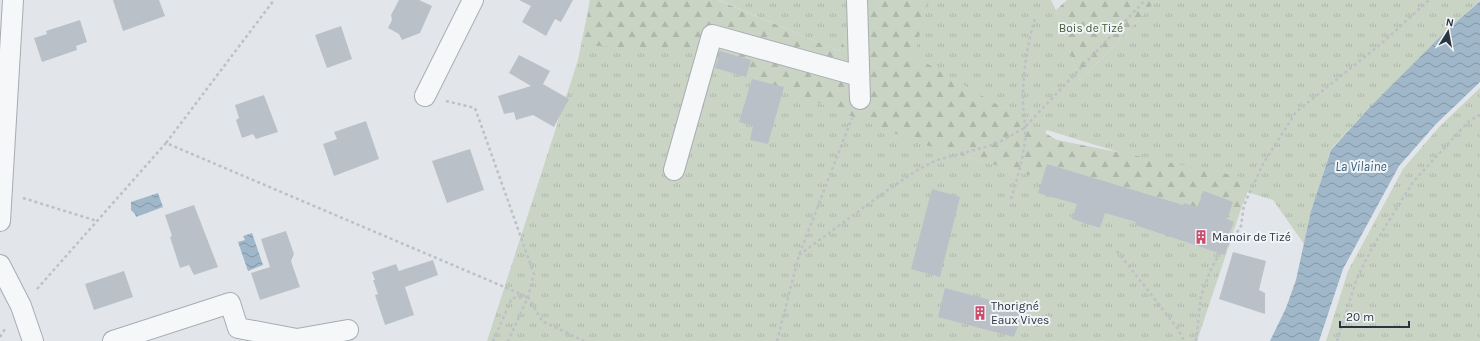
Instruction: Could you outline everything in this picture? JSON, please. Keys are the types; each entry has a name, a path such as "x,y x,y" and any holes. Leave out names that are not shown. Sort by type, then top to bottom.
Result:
{"street":[{"path":"0,221 13,0"},
{"path":"424,96 473,0"},
{"path":"857,0 860,99"},
{"path":"674,170 712,35 859,76"},
{"path":"0,265 21,306 33,341"},
{"path":"113,341 230,303 238,328 297,340 348,330"}],"path":[{"path":"0,337 21,306 166,143 274,0"},
{"path":"799,255 889,189 919,169 937,160 996,144 1024,128 1145,0"},
{"path":"1229,240 1232,240 1241,226 1244,205 1263,164 1296,112 1382,42 1429,0"},
{"path":"1011,199 1022,166 1025,137 1023,70 1029,36 1035,18"},
{"path":"424,96 475,108 534,274 528,297 508,341"},
{"path":"777,341 799,255 860,99"},
{"path":"1337,341 1357,278 1372,248 1413,182 1469,121 1480,115"},
{"path":"166,143 528,297 542,321 584,341"},
{"path":"2,191 97,221"},
{"path":"1117,251 1178,329 1184,341"},
{"path":"1196,341 1202,296 1211,269 1220,253"},
{"path":"493,341 512,298 528,297"}],"green space":[{"path":"590,0 681,0 844,66 919,0 1051,0 1056,10 1080,81 1157,0 1480,0 1369,108 1331,149 1311,211 1304,244 1273,200 1247,192 1197,341 487,341 578,60","holes":["1047,130 1247,192 1233,232 943,150 1035,154"]},
{"path":"590,0 718,0 839,51 861,0 929,0 914,56 1057,140 1252,179 1232,233 919,143 690,52 583,45"},
{"path":"719,0 861,0 839,51"},
{"name":"Bois de Tizé","path":"1067,0 1157,0 1080,81 1056,10"},
{"path":"1480,88 1480,341 1326,341 1348,271 1403,169 1440,126"}],"water":[{"name":"La Vilaine","path":"1480,1 1480,82 1436,124 1399,166 1343,269 1319,341 1270,341 1286,308 1296,280 1311,211 1331,150 1369,108 1443,34"},
{"path":"158,193 163,207 136,217 131,210 131,202"},
{"path":"252,233 263,265 248,271 238,242 245,240 243,236"}],"building":[{"path":"113,0 159,0 165,16 123,31"},
{"path":"399,0 419,0 432,6 420,33 402,40 399,34 388,28 392,20 391,15"},
{"path":"519,0 573,0 561,22 555,19 546,36 522,22 531,6"},
{"path":"80,20 87,42 76,46 77,50 42,62 34,38 47,34 46,31"},
{"path":"341,26 352,59 327,68 315,35"},
{"path":"720,51 751,60 746,77 715,68"},
{"path":"519,55 550,71 543,84 569,99 554,127 533,115 516,120 514,112 504,114 498,96 531,86 509,73"},
{"path":"752,79 784,87 768,144 750,140 753,126 739,122"},
{"path":"264,95 278,132 256,139 253,134 242,138 236,120 239,118 235,105"},
{"path":"366,121 379,159 334,176 323,144 337,139 334,132"},
{"path":"470,149 484,190 447,203 432,161"},
{"name":"Manoir de Tizé","path":"1047,164 1183,205 1184,203 1197,207 1204,191 1233,202 1227,219 1234,222 1229,234 1225,255 1135,225 1136,222 1105,213 1100,228 1072,219 1077,204 1038,193"},
{"path":"932,189 960,197 940,277 911,269"},
{"path":"194,205 218,267 194,275 189,265 180,268 165,215"},
{"path":"286,231 294,254 291,261 300,287 260,300 251,273 270,267 261,239"},
{"path":"1233,252 1266,261 1259,290 1265,293 1265,314 1219,299"},
{"path":"433,260 438,275 405,287 414,315 385,325 375,295 378,294 372,272 396,264 399,271"},
{"path":"124,271 133,297 94,310 85,284"},
{"name":"Thorigné Eaux Vives","path":"945,288 1024,309 1014,337 938,317"}],"place":[{"name":"Manoir de Tizé","path":"1201,237"},
{"name":"Thorigné Eaux Vives","path":"980,313"}]}
